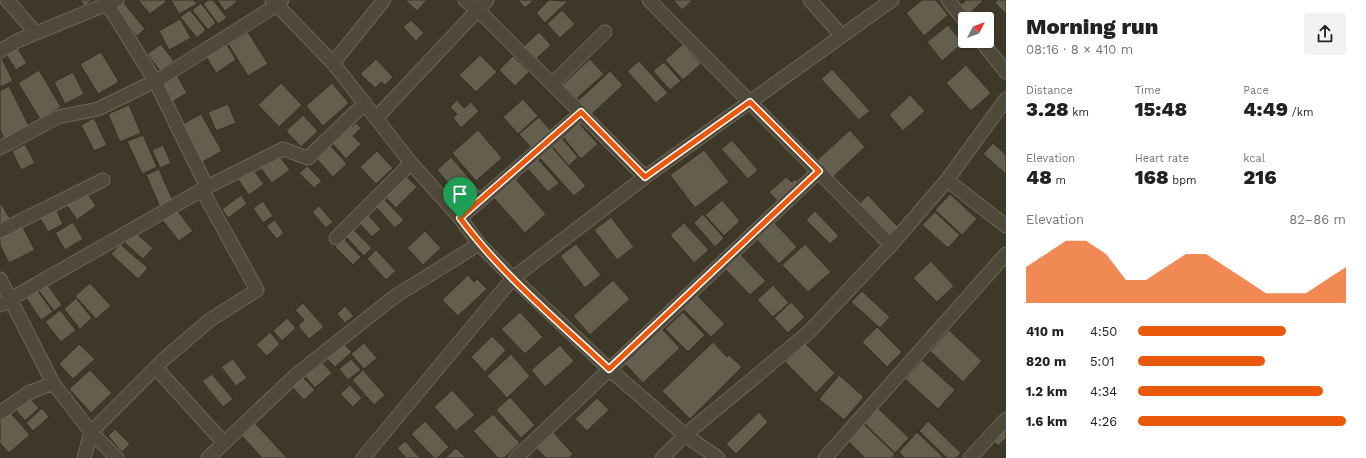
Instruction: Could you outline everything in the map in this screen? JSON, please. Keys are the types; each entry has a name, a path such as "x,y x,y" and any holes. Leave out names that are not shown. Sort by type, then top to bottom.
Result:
{"street":[{"path":"7,0 36,33"},
{"path":"333,63 384,0"},
{"path":"465,0 478,10 645,177"},
{"path":"377,118 487,0"},
{"path":"649,0 891,245"},
{"path":"810,0 842,36"},
{"path":"363,458 512,278 645,177 892,0"},
{"path":"948,0 958,12"},
{"path":"0,51 19,40 112,2 155,81 204,188 257,290 210,320 156,368 91,432 84,458"},
{"path":"0,148 58,117 98,109 155,81 277,2 333,63 411,163 460,218 479,244 512,278 609,369 685,435 718,458"},
{"path":"552,84 605,32"},
{"path":"987,48 1006,72"},
{"path":"662,458 685,435 809,332 891,245 947,180 1006,99"},
{"path":"5,302 204,188 283,149 308,158 365,103"},
{"path":"460,218 581,112"},
{"path":"336,238 411,163"},
{"path":"516,458 819,171"},
{"path":"0,231 103,180"},
{"path":"947,180 1006,226"},
{"path":"208,458 298,374 394,297 479,244"},
{"path":"825,458 1006,254"},
{"path":"0,279 5,302 53,382 91,432 117,458"},
{"path":"156,368 224,443"},
{"path":"0,413 28,393 53,382"},
{"path":"970,458 1006,419"}],"building":[{"path":"80,0 93,0 84,6"},
{"path":"138,0 165,0 166,2 150,14"},
{"path":"171,0 194,0 197,4 179,14"},
{"path":"208,0 213,0 227,18 218,24 203,4"},
{"path":"217,0 236,0 237,2 225,11"},
{"path":"405,0 427,0 417,11"},
{"path":"518,0 534,0 525,8"},
{"path":"549,0 568,1 545,23 536,13"},
{"path":"673,0 693,0 682,10"},
{"path":"922,0 936,0 948,15 924,36 906,13"},
{"path":"966,0 984,0 971,12 965,12 959,6"},
{"path":"998,0 1006,0 1006,14 995,3"},
{"path":"123,2 145,29 137,36 115,9"},
{"path":"201,3 216,23 208,30 192,10"},
{"path":"190,10 206,30 197,38 180,17"},
{"path":"562,10 575,24 560,38 547,24"},
{"path":"180,19 191,38 169,50 159,31"},
{"path":"411,20 424,33 416,41 403,27"},
{"path":"948,25 958,37 958,47 942,61 927,42"},
{"path":"248,32 268,64 248,76 228,44"},
{"path":"539,32 551,45 535,60 523,47"},
{"path":"226,43 236,60 216,73 205,55"},
{"path":"15,44 27,63 16,70 4,51"},
{"path":"161,44 174,61 160,71 147,54"},
{"path":"683,44 701,64 683,80 665,60"},
{"path":"101,52 119,82 98,94 80,64"},
{"path":"0,55 13,81 0,87"},
{"path":"480,55 497,72 476,92 459,75"},
{"path":"513,56 529,72 515,86 499,70"},
{"path":"376,59 393,77 385,85 381,82 375,88 360,74"},
{"path":"590,59 604,74 575,100 561,86"},
{"path":"639,61 668,93 656,103 627,71"},
{"path":"664,62 681,81 670,90 653,71"},
{"path":"966,65 991,93 971,111 946,83"},
{"path":"832,69 870,111 859,120 821,79"},
{"path":"39,70 61,107 40,119 18,83"},
{"path":"610,71 623,85 591,115 578,101"},
{"path":"73,72 84,94 65,104 54,82"},
{"path":"177,75 187,93 172,102 162,84"},
{"path":"281,83 302,105 279,127 258,105"},
{"path":"332,83 349,103 323,126 306,106"},
{"path":"9,86 29,126 4,138 0,130 0,91"},
{"path":"910,95 925,111 903,131 889,115"},
{"path":"523,99 538,116 518,134 503,117"},
{"path":"457,100 464,108 471,102 479,111 461,128 453,118 457,114 450,107"},
{"path":"228,104 236,123 216,131 208,112"},
{"path":"129,105 141,133 120,142 108,114"},
{"path":"201,114 222,151 199,164 179,126"},
{"path":"303,115 318,131 301,147 286,131"},
{"path":"539,117 552,132 532,149 519,134"},
{"path":"94,118 107,145 94,151 81,125"},
{"path":"578,122 598,144 581,159 562,136"},
{"path":"356,123 361,128 353,136 361,144 346,159 330,141 348,124 352,127"},
{"path":"478,130 502,158 476,181 452,153"},
{"path":"850,130 865,147 831,179 815,162"},
{"path":"143,135 157,167 142,174 127,141"},
{"path":"560,136 578,157 569,166 551,145"},
{"path":"732,140 758,170 748,179 721,149"},
{"path":"993,143 1006,155 1006,174 983,154"},
{"path":"25,144 35,163 21,170 12,151"},
{"path":"329,144 347,164 333,177 314,156"},
{"path":"163,145 171,163 160,168 152,150"},
{"path":"550,145 586,186 574,196 538,156"},
{"path":"704,150 729,182 695,208 670,175"},
{"path":"377,151 393,168 376,184 360,167"},
{"path":"277,153 290,170 272,183 259,166"},
{"path":"451,157 482,193 468,206 437,170"},
{"path":"538,159 559,183 548,192 527,168"},
{"path":"307,166 322,181 314,188 299,173"},
{"path":"159,169 173,201 160,207 146,175"},
{"path":"253,169 264,184 249,195 238,180"},
{"path":"403,173 417,187 396,208 382,194"},
{"path":"513,176 546,214 525,233 491,195"},
{"path":"786,177 792,182 795,179 801,185 780,204 769,192"},
{"path":"85,190 96,206 77,220 65,203"},
{"path":"950,194 977,219 962,235 935,210"},
{"path":"241,195 247,204 228,218 222,209"},
{"path":"868,195 898,227 889,235 859,204"},
{"path":"383,198 404,220 395,228 375,206"},
{"path":"722,200 740,221 724,236 705,215"},
{"path":"263,201 273,216 263,223 253,208"},
{"path":"0,202 11,220 0,226"},
{"path":"319,206 333,222 326,228 312,212"},
{"path":"55,207 63,224 48,232 39,216"},
{"path":"176,209 193,231 179,241 162,220"},
{"path":"815,211 839,236 830,244 806,220"},
{"path":"935,212 960,235 948,248 922,225"},
{"path":"367,214 381,229 372,237 358,222"},
{"path":"703,214 724,238 715,247 694,223"},
{"path":"611,217 634,247 617,260 594,230"},
{"path":"275,220 284,233 277,239 266,226"},
{"path":"773,221 797,247 779,264 755,238"},
{"path":"20,222 35,250 9,263 0,245 0,233"},
{"path":"73,222 83,239 65,250 55,233"},
{"path":"684,223 709,250 694,263 670,235"},
{"path":"352,228 372,248 364,256 345,236"},
{"path":"425,231 441,248 423,265 407,248"},
{"path":"135,232 153,248 143,259 125,243"},
{"path":"343,238 361,257 353,265 335,247"},
{"path":"120,244 148,268 138,279 111,254"},
{"path":"576,244 601,275 585,288 560,256"},
{"path":"805,244 831,272 808,292 782,265"},
{"path":"376,250 396,271 386,280 367,259"},
{"path":"740,254 766,281 750,295 725,269"},
{"path":"931,261 954,286 937,302 913,278"},
{"path":"468,275 474,282 477,279 487,289 458,316 442,300"},
{"path":"613,280 630,299 590,335 573,316"},
{"path":"90,283 111,306 96,319 75,296"},
{"path":"47,284 62,305 54,311 39,291"},
{"path":"773,285 789,303 773,317 757,300"},
{"path":"35,287 53,312 41,320 24,295"},
{"path":"862,291 890,317 880,328 851,302"},
{"path":"697,295 725,324 711,337 683,309"},
{"path":"76,298 92,318 80,329 64,309"},
{"path":"791,302 805,317 788,333 774,318"},
{"path":"303,303 324,327 309,339 298,326 304,320 295,310"},
{"path":"345,306 354,316 345,323 337,314"},
{"path":"60,310 76,330 61,342 45,322"},
{"path":"520,312 543,337 525,354 501,329"},
{"path":"683,312 705,335 688,352 665,329"},
{"path":"287,318 296,328 282,341 273,331"},
{"path":"877,327 902,352 887,367 862,342"},
{"path":"662,329 680,348 643,383 625,364"},
{"path":"949,330 982,361 963,382 930,351"},
{"path":"270,332 280,344 267,356 256,345"},
{"path":"492,336 506,350 485,372 471,357"},
{"path":"341,341 352,352 335,367 324,356"},
{"path":"713,342 727,357 729,355 742,367 690,419 662,391"},
{"path":"364,343 377,358 364,369 351,354"},
{"path":"805,343 835,373 816,393 785,362"},
{"path":"79,344 95,359 73,379 59,364"},
{"path":"560,345 574,361 545,387 531,370"},
{"path":"511,354 530,376 507,398 487,376"},
{"path":"233,359 247,378 236,386 221,367"},
{"path":"319,359 332,373 315,388 303,374"},
{"path":"351,359 361,370 348,380 339,369"},
{"path":"922,360 955,390 938,409 905,379"},
{"path":"90,370 112,393 91,413 69,389"},
{"path":"363,370 385,395 374,405 352,380"},
{"path":"212,374 233,399 223,407 202,381"},
{"path":"839,375 864,397 844,420 819,399"},
{"path":"303,377 315,390 304,400 292,387"},
{"path":"350,385 362,398 353,407 340,394"},
{"path":"452,390 475,415 456,431 434,407"},
{"path":"29,397 39,408 25,421 15,409"},
{"path":"510,397 535,425 521,438 496,410"},
{"path":"597,398 609,410 587,431 575,419"},
{"path":"42,408 49,417 33,431 26,423"},
{"path":"878,408 909,438 895,453 864,423"},
{"path":"10,412 30,435 9,453 0,443 0,420"},
{"path":"759,412 768,422 736,454 726,444"},
{"path":"493,414 520,443 504,458 498,458 473,431"},
{"path":"425,421 449,447 437,458 434,458 411,434"},
{"path":"928,421 961,453 956,458 947,458 919,431"},
{"path":"254,422 287,458 262,458 241,435"},
{"path":"863,423 895,454 892,458 865,458 847,440"},
{"path":"1006,424 1006,438 998,446 991,438"},
{"path":"115,429 130,444 122,452 108,436"},
{"path":"553,432 573,454 569,458 546,458 536,448"},
{"path":"917,432 944,458 905,458 899,452"},
{"path":"405,441 420,458 406,458 397,448"},
{"path":"456,448 466,458 445,458"}],"route":[{"path":"750,102 819,171 609,369 512,278 479,244 460,218 581,112 645,177 750,102"}]}
